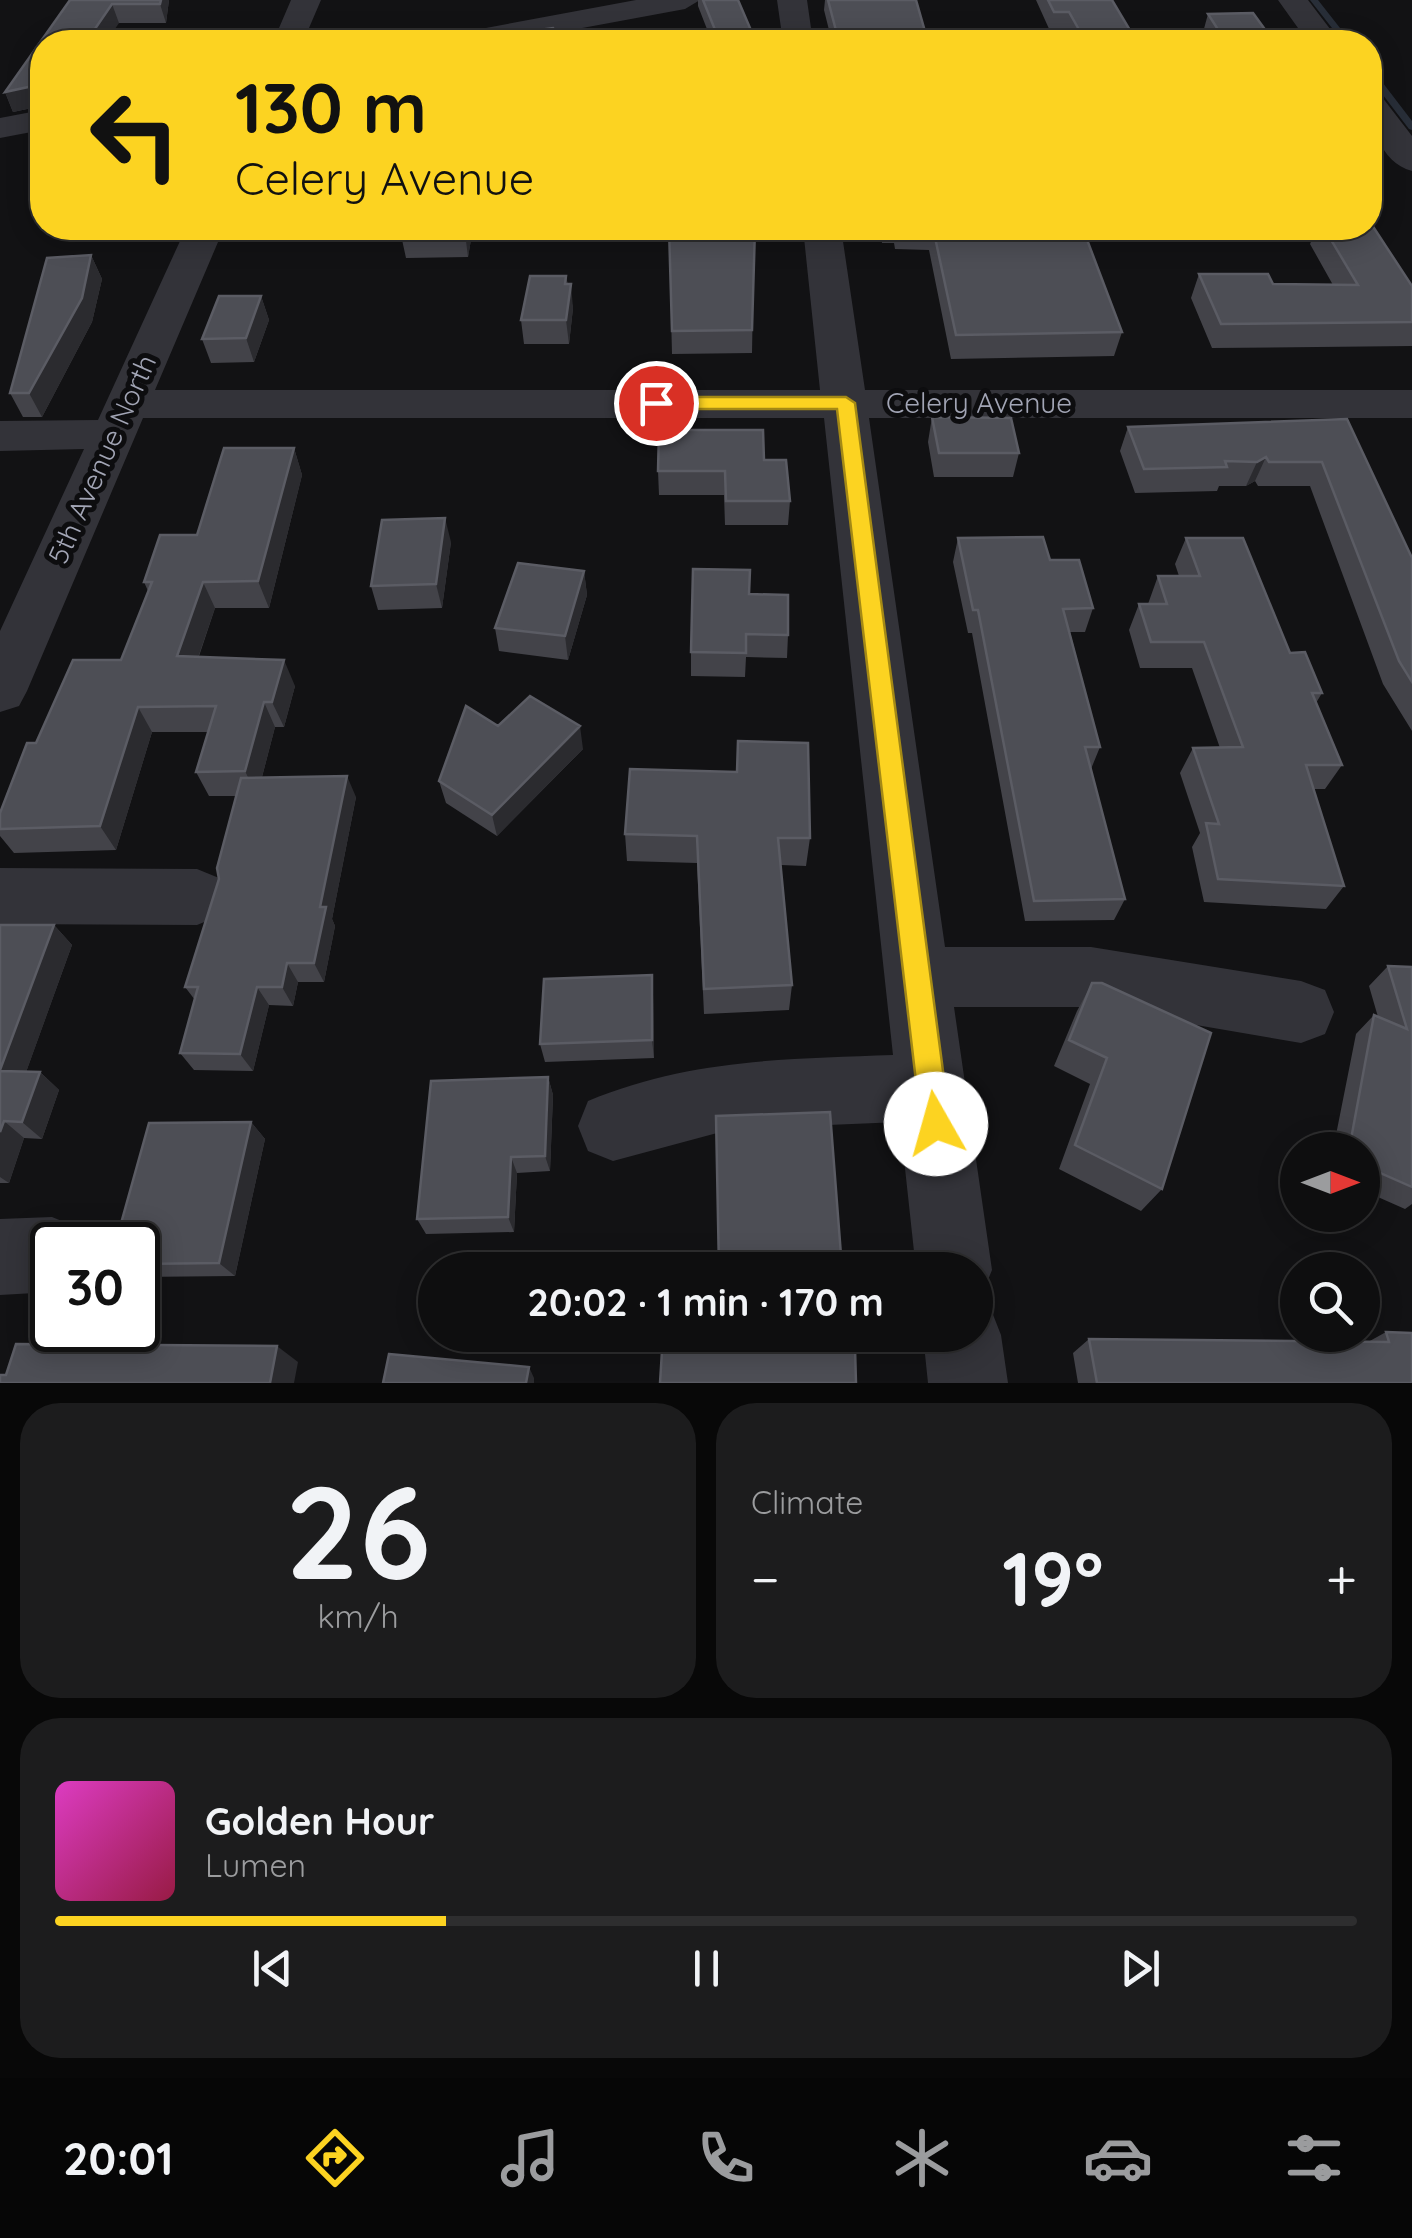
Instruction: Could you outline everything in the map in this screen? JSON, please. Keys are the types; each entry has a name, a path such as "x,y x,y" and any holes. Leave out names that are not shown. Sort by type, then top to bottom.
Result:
{"street":[{"path":"293,30 306,0"},
{"path":"524,30 685,0"},
{"path":"792,0 796,30"},
{"path":"1293,0 1315,30"},
{"path":"1382,120 1412,160"},
{"path":"0,128 30,122"},
{"name":"5th Avenue North","path":"0,691 24,586 119,419 200,240"},
{"path":"824,240 952,1252"},
{"name":"Celery Avenue","path":"0,436 119,419 846,403 1412,404"},
{"path":"0,896 197,897"},
{"path":"917,977 1106,978 1301,1012"},
{"path":"613,1126 732,1094 931,1087"},
{"path":"0,1257 30,1255"},
{"path":"964,1352 968,1383"}],"building":[{"path":"70,0 161,0 160,4 112,4 94,30 49,30"},
{"path":"703,0 738,0 751,30 715,30"},
{"path":"828,0 916,0 925,30 836,30"},
{"path":"1048,0 1112,0 1130,30 1079,30 1069,12 1054,12"},
{"path":"1253,13 1265,30 1218,30 1208,14"},
{"path":"30,57 30,87 5,92"},
{"path":"669,240 755,240 752,330 672,331"},
{"path":"936,240 1087,240 1122,332 956,335"},
{"path":"1331,240 1382,240 1412,286 1412,322 1221,324 1199,274 1268,274 1273,284 1358,285"},
{"path":"91,255 82,298 29,393 10,393 47,258"},
{"path":"530,276 566,276 565,284 571,284 566,320 521,320"},
{"path":"219,296 261,296 246,338 202,339"},
{"path":"932,417 1011,418 1019,453 939,453"},
{"path":"1347,419 1412,558 1412,682 1399,661 1322,462 1269,462 1266,457 1257,462 1225,461 1227,467 1144,469 1128,427"},
{"path":"659,430 763,430 764,460 786,460 790,501 726,501 725,471 658,471"},
{"path":"224,448 294,448 258,581 203,582 177,656 284,660 272,702 264,702 245,771 196,772 216,706 138,707 100,826 0,829 0,813 27,743 36,743 73,660 121,660 152,582 144,582 160,535 197,535"},
{"path":"445,518 436,584 371,586 382,520"},
{"path":"1043,537 1050,560 1079,560 1093,608 1063,609 1100,747 1085,747 1125,899 1034,901 978,610 973,610 958,538"},
{"path":"1186,538 1243,538 1290,653 1305,652 1322,693 1312,693 1342,765 1306,765 1344,886 1218,879 1206,823 1219,824 1193,748 1243,747 1204,642 1151,642 1139,604 1167,604 1158,576 1200,576"},
{"path":"518,563 584,571 565,636 495,628"},
{"path":"693,569 750,570 749,594 788,595 788,635 746,634 746,653 691,652"},
{"path":"530,696 580,726 492,815 439,781 466,706 498,726"},
{"path":"738,741 808,743 810,838 778,838 792,985 704,989 697,836 625,834 630,769 737,772"},
{"path":"347,776 320,907 326,907 314,963 287,963 282,987 257,987 240,1054 180,1053 198,987 185,987 219,879 217,868 241,778"},
{"path":"0,925 54,925 0,1070"},
{"path":"1388,966 1412,967 1412,1187 1380,1173 1380,1132 1352,1132 1374,1015 1407,1029"},
{"path":"652,975 652,1040 540,1044 544,979"},
{"path":"1092,983 1102,983 1211,1033 1162,1189 1075,1145 1107,1058 1069,1040"},
{"path":"0,1071 40,1072 22,1122 4,1121 0,1132"},
{"path":"548,1077 545,1156 511,1157 508,1217 417,1219 431,1081"},
{"path":"830,1112 841,1252 719,1252 716,1116"},
{"path":"251,1122 219,1263 160,1264 160,1222 121,1222 149,1123"},
{"path":"1386,1332 1412,1333 1412,1383 1097,1383 1089,1339 1280,1341 1280,1352 1380,1352 1380,1342 1389,1342"},
{"path":"16,1344 30,1344 30,1352 160,1352 160,1345 277,1346 270,1383 0,1383 0,1375 6,1375"},
{"path":"662,1352 855,1352 856,1383 660,1383"},
{"path":"389,1354 529,1367 526,1383 383,1383"}],"waterway":[{"path":"1314,0 1338,30"},
{"path":"1382,88 1412,127"}],"route":[{"path":"656,403 846,403 936,1124"}]}
